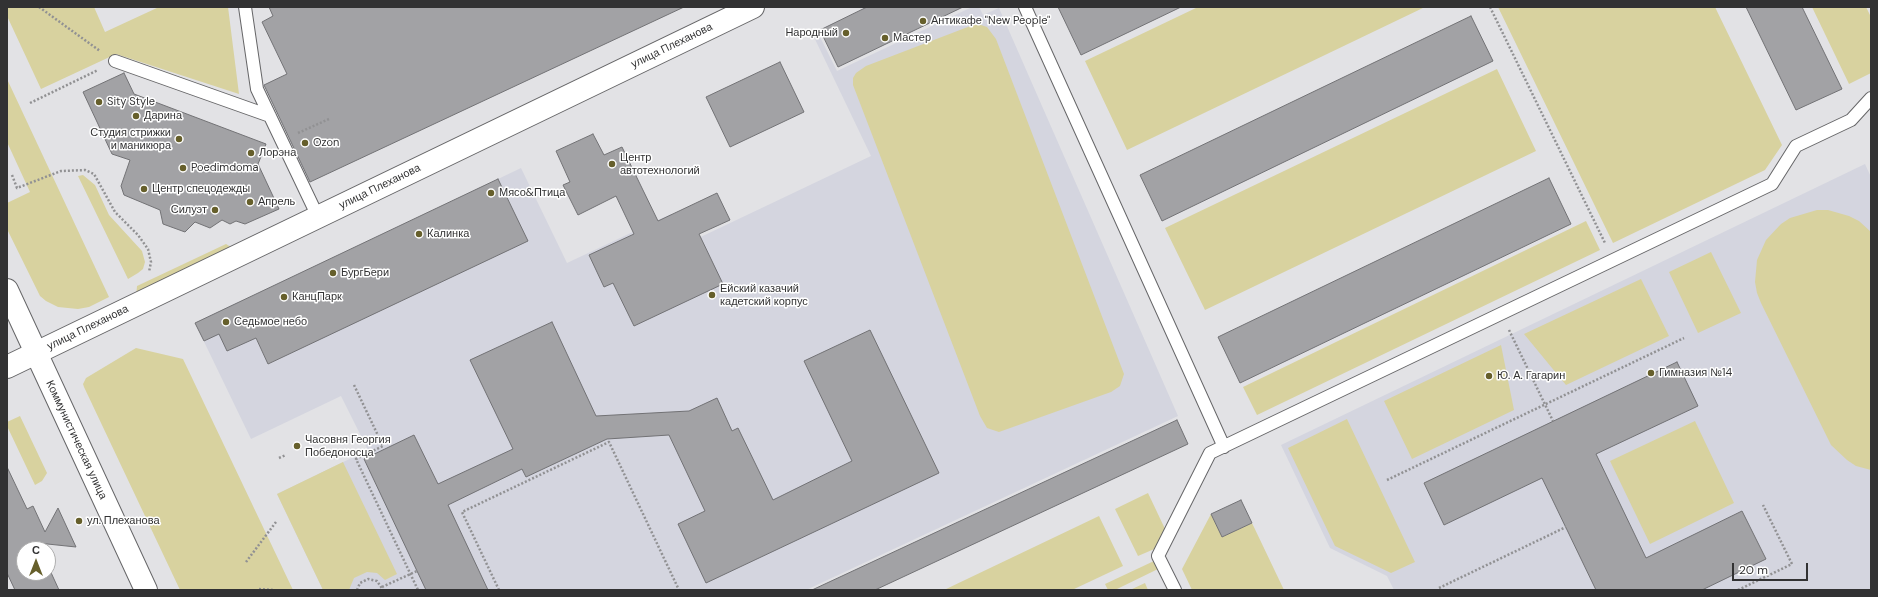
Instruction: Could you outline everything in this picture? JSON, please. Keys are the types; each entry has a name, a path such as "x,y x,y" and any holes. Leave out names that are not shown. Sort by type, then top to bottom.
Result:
{"street":[{"name":"улица Плеханова","path":"7,367 753,7"},
{"name":"Коммунистическая улица","path":"7,290 146,590"}],"lane":[{"path":"245,7 257,89 318,217"},
{"path":"1025,7 1224,447"},
{"path":"115,61 270,116"},
{"path":"1174,590 1158,556 1210,453 1772,184 1796,146 1851,120 1871,98"}],"path":[{"path":"30,103 115,61 39,7"},
{"path":"1490,7 1605,244"},
{"path":"282,141 329,118"},
{"path":"12,175 17,188 61,171 85,170 94,174 115,212 138,235 148,249 151,262 148,275"},
{"path":"1511,334 1553,421"},
{"path":"1387,480 1684,338"},
{"path":"354,385 383,446 356,459 418,590"},
{"path":"499,590 462,512 609,442 680,590"},
{"path":"279,458 286,455"},
{"path":"1738,590 1792,564 1764,505"},
{"path":"246,562 276,522"},
{"path":"1439,588 1566,527"},
{"path":"357,590 360,583 368,579 377,581 382,589 417,571"},
{"path":"259,589 275,590"}],"shaded area":[{"path":"7,7 94,7 105,32 159,7 228,7 239,94 116,54 41,89 7,16"},
{"name":"Ейский казачий кадетский корпус","path":"972,7 979,7 983,15 999,8 1178,416 806,590 323,590 277,494 368,450 341,396 251,439 195,323 238,302 268,364 283,357 510,205 498,179 521,168 567,263 671,214 686,244 871,156 812,33 817,31 837,71"},
{"path":"1198,7 1425,7 1127,150 1085,61"},
{"path":"1498,7 1715,7 1782,145 1765,170 1613,243"},
{"path":"1812,7 1866,7 1871,17 1871,73 1849,84"},
{"path":"973,25 987,27 996,39 1124,374 1120,386 1111,392 999,432 987,428 980,416 853,85 853,78 856,73 866,66"},
{"path":"1497,69 1536,151 1205,310 1165,228"},
{"path":"7,79 109,297 89,307 78,309 58,307 40,296 7,229 7,203 30,192 7,142"},
{"name":"Гимназия №14","path":"1865,164 1871,177 1871,590 1394,590 1387,576 1330,548 1281,445"},
{"path":"83,175 95,185 109,215 142,251 145,262 143,269 128,279 78,176"},
{"path":"1817,210 1828,210 1849,216 1859,221 1871,232 1871,470 1856,466 1831,445 1757,293 1755,282 1757,260 1766,240 1781,224 1790,218"},
{"path":"1586,221 1600,250 1257,415 1243,387"},
{"path":"226,244 236,250 136,298 137,286"},
{"path":"1711,252 1741,313 1698,333 1669,272"},
{"path":"1641,279 1669,336 1566,385 1524,334"},
{"path":"1501,345 1514,410 1412,459 1384,401"},
{"path":"136,348 183,359 293,590 180,590 83,384 86,378"},
{"path":"20,416 47,473 42,481 35,485 7,426 7,422"},
{"path":"1347,419 1415,562 1391,573 1335,546 1288,448"},
{"path":"1695,421 1734,503 1650,544 1610,461"},
{"path":"343,462 397,574 385,580 377,573 367,572 354,578 349,590 323,590 277,494"},
{"path":"1148,493 1166,531 1159,547 1138,556 1115,509"},
{"path":"1211,514 1222,537 1252,523 1284,590 1192,590 1182,569"},
{"path":"1099,516 1123,566 1072,590 944,590"},
{"path":"1154,561 1158,569 1115,590 1108,590 1105,584"},
{"path":"1145,583 1148,590 1130,590"}],"building":[{"path":"269,7 684,7 310,182 264,85 287,74 262,22 273,16"},
{"path":"867,7 963,7 838,67 820,30"},
{"path":"1058,7 1181,7 1081,55"},
{"path":"1746,7 1802,7 1842,89 1796,110"},
{"path":"1471,16 1493,61 1162,221 1140,175"},
{"path":"780,62 804,112 730,147 706,97"},
{"path":"124,73 134,94 266,144 258,164 279,209 245,224 236,221 230,224 222,220 210,228 195,222 185,232 163,224 160,210 124,195 121,186 130,160 112,154 83,92"},
{"path":"593,134 604,155 622,147 658,221 717,193 730,220 699,234 723,284 634,326 613,283 604,287 589,255 634,234 616,196 578,215 563,185 570,182 556,151"},
{"path":"1549,178 1571,224 1240,383 1218,337"},
{"path":"498,179 528,241 268,364 256,338 227,351 219,334 204,341 195,323"},
{"path":"552,322 596,416 689,411 717,398 732,431 738,428 773,500 852,461 804,361 870,330 939,473 706,583 678,524 705,511 669,435 607,439 526,477 522,469 448,505 488,590 426,590 364,459 414,435 438,484 513,449 470,360"},
{"path":"1677,362 1698,406 1596,454 1646,558 1742,511 1766,559 1702,590 1596,590 1542,478 1444,525 1424,483"},
{"path":"1177,420 1188,444 875,590 812,590"},
{"path":"7,467 27,509 33,506 45,532 58,508 76,547 56,545 56,541 16,541 16,581 55,581 59,590 15,590 7,573"},
{"path":"1241,500 1252,523 1222,537 1211,514"}],"place":[{"name":"Антикафе \"New People\"","path":"923,21"},
{"name":"Народный","path":"846,33"},
{"name":"Мастер","path":"885,38"},
{"name":"Sity Style","path":"99,102"},
{"name":"Дарина","path":"136,116"},
{"name":"Студия стрижки и маникюра","path":"179,139"},
{"name":"Ozon","path":"305,143"},
{"name":"Лорэна","path":"251,153"},
{"name":"Центр автотехнологий","path":"612,164"},
{"name":"Poedimdoma","path":"183,168"},
{"name":"Центр спецодежды","path":"144,189"},
{"name":"Мясо&Птица","path":"491,193"},
{"name":"Апрель","path":"250,202"},
{"name":"Силуэт","path":"215,210"},
{"name":"Калинка","path":"419,234"},
{"name":"БургБери","path":"333,273"},
{"name":"Ейский казачий кадетский корпус","path":"712,295"},
{"name":"КанцПарк","path":"284,297"},
{"name":"Седьмое небо","path":"226,322"},
{"name":"Гимназия №14","path":"1651,373"},
{"name":"Ю. А. Гагарин","path":"1489,376"},
{"name":"Часовня Георгия Победоносца","path":"297,446"},
{"name":"ул. Плеханова","path":"79,521"}]}
